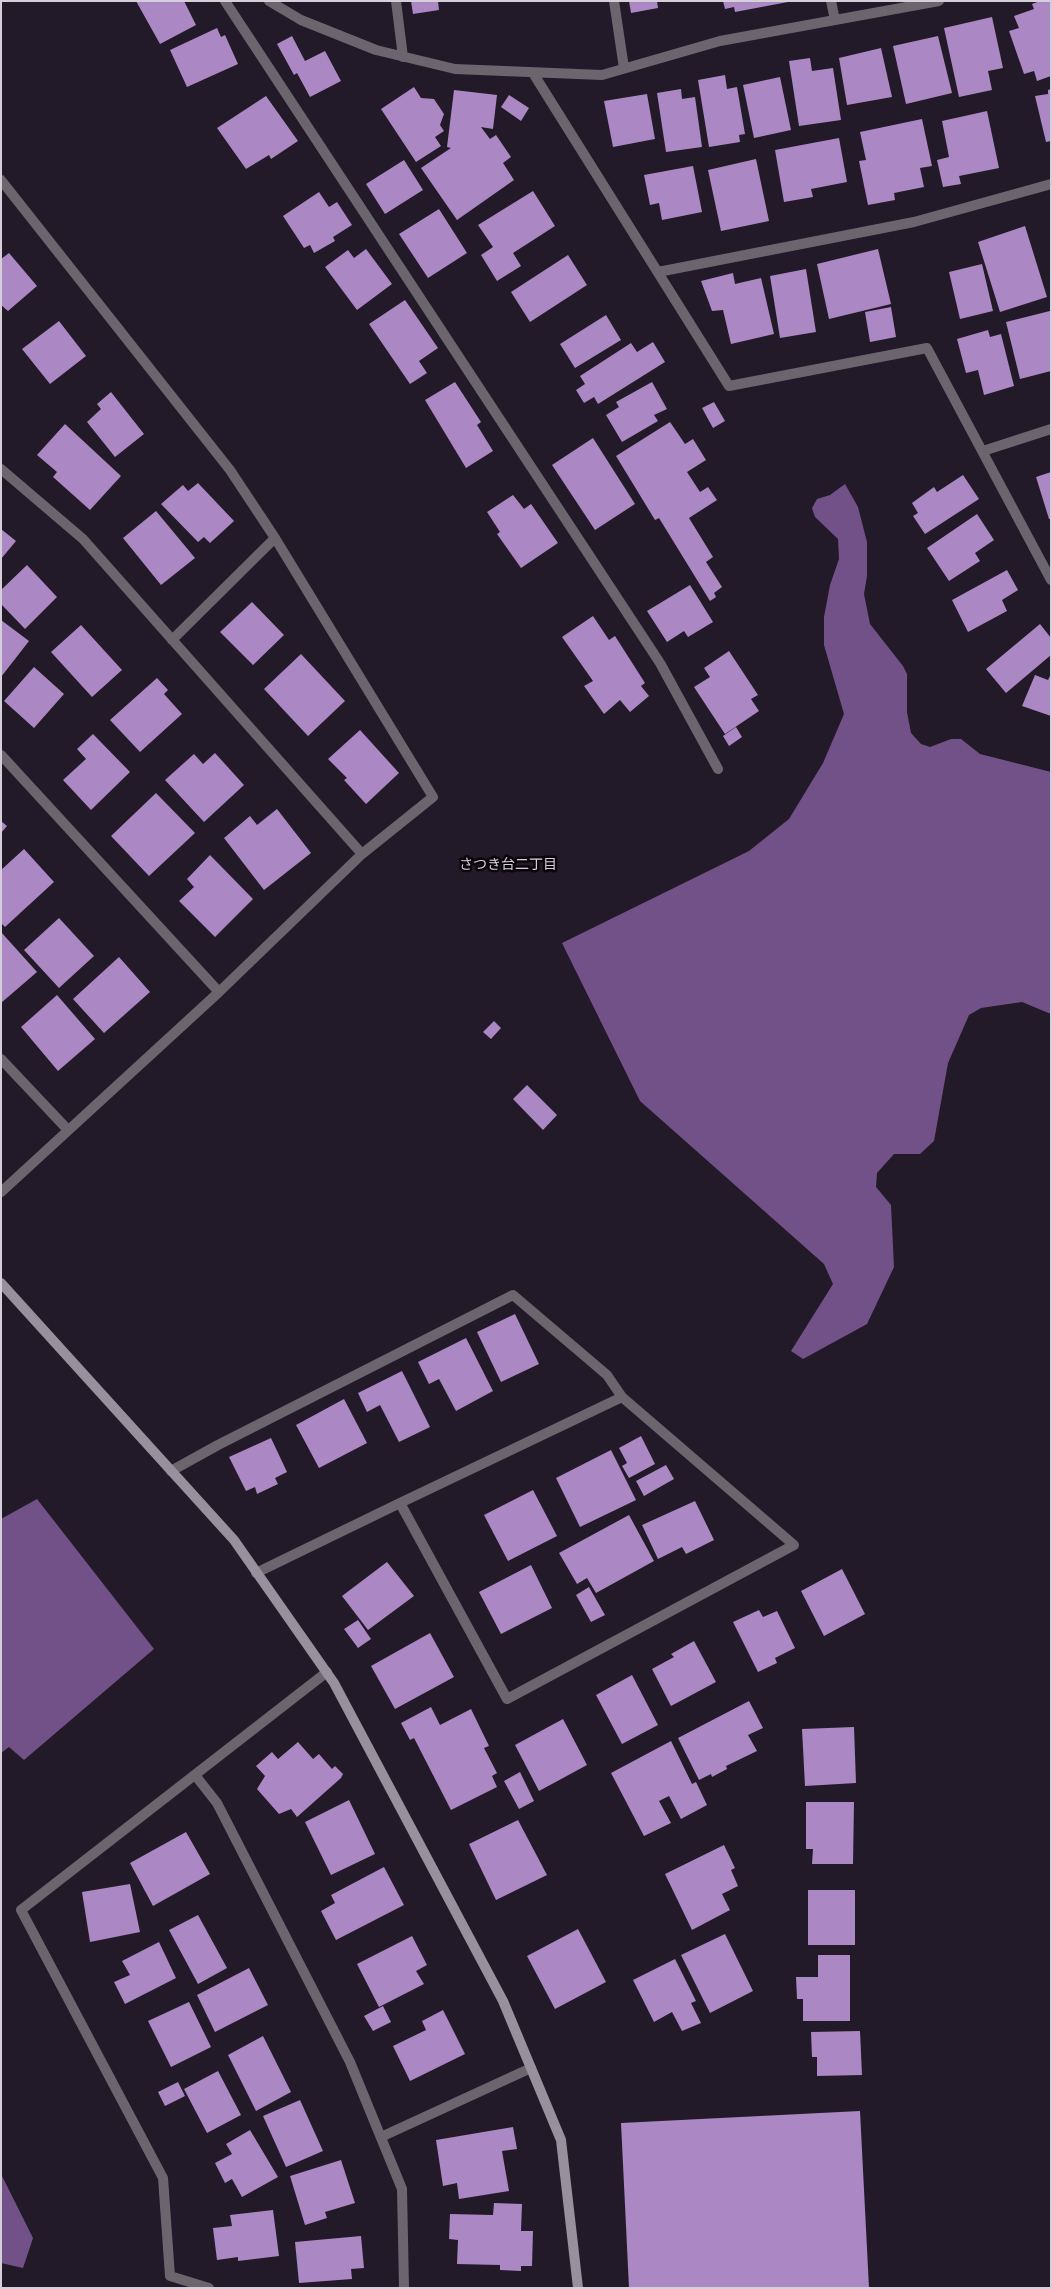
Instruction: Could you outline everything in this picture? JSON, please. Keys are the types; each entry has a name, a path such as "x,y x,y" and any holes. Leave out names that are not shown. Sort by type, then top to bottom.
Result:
{"street":[{"path":"224,1 660,663 718,768"},
{"path":"269,1 301,20 376,50 455,69 602,75 720,41 938,1"},
{"path":"396,1 403,57"},
{"path":"614,1 624,68"},
{"path":"831,1 835,20"},
{"path":"533,73 729,386 927,348 1051,580"},
{"path":"1,180 230,470 276,538 433,797 362,854 219,992 1,1192"},
{"path":"658,272 914,222 1051,184"},
{"path":"982,451 1051,429"},
{"path":"1,470 83,539 362,854"},
{"path":"172,640 276,538"},
{"path":"1,755 219,992"},
{"path":"1,1059 68,1130"},
{"path":"1,1283 234,1540 334,1683 503,2001 561,2140 578,2288"},
{"path":"171,1471 218,1445 513,1295 607,1375 622,1397 794,1545 507,1699 400,1503"},
{"path":"256,1573 622,1397"},
{"path":"209,2288 170,2276 163,2178 21,1910 326,1672"},
{"path":"194,1775 217,1802 350,2062 381,2136 402,2189 404,2288"},
{"path":"381,2136 531,2068"}],"shaded area":[{"path":"845,484 858,507 867,542 867,576 864,594 870,624 903,666 907,674 907,712 911,733 921,744 930,747 951,739 961,739 980,754 1051,772 1051,1014 1022,1002 981,1008 969,1015 948,1063 934,1141 920,1154 894,1154 877,1173 876,1187 891,1205 894,1267 867,1324 803,1359 791,1351 833,1284 824,1264 640,1101 562,943 749,851 789,819 823,763 844,714 824,645 824,617 830,585 839,559 838,539 815,517 812,508 817,499 830,495"},
{"path":"37,1499 154,1649 24,1760 9,1747 1,1753 1,1519"},
{"path":"1,2174 33,2238 23,2268 1,2263"}],"building":[{"path":"136,1 184,1 196,25 160,44"},
{"path":"411,1 438,1 439,10 413,14"},
{"path":"629,1 657,1 658,8 631,13"},
{"path":"723,1 788,2 735,12 734,7 725,9"},
{"path":"1040,1 1051,1 1051,76 1037,81 1034,71 1024,74 1009,31 1019,28 1014,16 1034,9 1032,4"},
{"path":"992,17 1003,68 988,71 992,90 959,97 944,28"},
{"path":"217,28 221,37 225,35 238,64 187,87 170,50"},
{"path":"292,36 305,61 325,51 341,81 310,97 297,73 294,75 277,44"},
{"path":"938,36 952,93 906,104 893,46"},
{"path":"881,48 892,97 847,105 839,58"},
{"path":"810,58 812,71 833,68 841,120 799,126 789,61"},
{"path":"725,75 727,89 737,87 745,134 739,135 740,142 709,147 698,80"},
{"path":"780,77 791,130 754,138 743,85"},
{"path":"414,87 421,98 434,99 444,114 440,125 444,131 435,137 441,146 416,162 381,109"},
{"path":"681,89 682,99 695,97 702,147 666,152 657,93"},
{"path":"1051,89 1051,141 1046,142 1035,96 1048,94 1048,90"},
{"path":"454,90 497,95 493,129 481,127 490,139 496,135 511,157 503,163 514,180 457,220 421,168 451,148 447,147"},
{"path":"647,94 655,139 613,147 604,101"},
{"path":"509,95 529,108 521,121 501,107"},
{"path":"266,96 298,141 271,159 269,155 246,169 217,128"},
{"path":"987,111 999,168 959,176 961,184 943,187 937,160 949,157 942,121"},
{"path":"922,119 932,166 920,168 924,187 894,193 895,200 868,205 859,161 866,160 860,132"},
{"path":"839,138 847,182 811,189 813,197 784,202 775,150"},
{"path":"756,159 769,221 721,231 708,170"},
{"path":"404,160 423,190 385,214 366,184"},
{"path":"693,166 702,212 662,220 659,203 650,205 644,175"},
{"path":"533,191 555,226 513,253 521,266 497,281 481,255 493,247 478,225"},
{"path":"319,192 329,207 337,202 352,225 333,237 335,241 314,253 310,245 304,248 283,216"},
{"path":"439,209 467,253 428,278 399,234"},
{"path":"1025,226 1047,297 1000,312 978,242"},
{"path":"366,249 392,284 357,310 325,267 348,250 354,258"},
{"path":"878,249 891,304 829,319 817,264"},
{"path":"9,253 37,286 8,311 1,305 1,259"},
{"path":"568,255 587,285 530,322 511,292"},
{"path":"982,264 993,311 960,319 949,272"},
{"path":"806,269 816,332 780,338 770,276"},
{"path":"733,273 735,284 761,278 774,334 731,344 723,310 712,311 701,281"},
{"path":"405,300 438,348 419,361 427,373 410,384 369,324"},
{"path":"891,307 896,337 870,342 865,312"},
{"path":"1050,311 1051,371 1020,379 1006,322"},
{"path":"606,315 621,340 575,368 560,344"},
{"path":"59,321 86,356 50,384 22,349"},
{"path":"988,330 990,337 1001,334 1014,386 984,395 978,370 966,373 957,339"},
{"path":"653,342 665,362 598,404 594,397 584,403 576,390 585,384 580,376 631,343 637,352"},
{"path":"455,382 481,422 477,425 493,451 466,468 425,400"},
{"path":"652,382 667,409 654,415 658,421 622,442 606,415 619,407 616,402"},
{"path":"111,392 144,434 115,457 87,422 101,409 97,404"},
{"path":"714,402 725,421 713,428 702,408"},
{"path":"670,422 685,444 693,439 706,460 687,472 700,492 708,487 717,500 689,518 713,557 706,562 722,587 714,593 716,597 710,601 659,518 655,520 616,456"},
{"path":"65,424 121,476 90,510 53,477 57,472 37,455"},
{"path":"593,438 635,504 595,530 552,465"},
{"path":"1051,472 1051,519 1049,519 1036,477"},
{"path":"963,475 979,499 925,534 913,516 918,513 912,503 934,487 937,492"},
{"path":"198,483 234,521 210,543 204,537 198,542 161,504 183,485 188,491"},
{"path":"513,495 524,509 531,504 558,543 521,568 497,534 500,532 487,512"},
{"path":"156,511 195,558 161,585 123,538"},
{"path":"977,514 994,540 975,553 980,561 949,581 927,548"},
{"path":"1,529 16,541 1,559"},
{"path":"27,565 57,597 25,629 1,604 1,590"},
{"path":"1007,570 1018,590 1002,600 1007,611 968,632 952,600"},
{"path":"690,585 713,622 688,637 684,631 667,642 647,611"},
{"path":"252,602 284,635 253,665 220,632"},
{"path":"593,616 609,640 615,636 645,683 641,686 649,696 630,712 620,700 604,714 584,686 593,681 562,637"},
{"path":"1,620 29,641 1,677"},
{"path":"1040,624 1051,638 1051,655 1006,693 986,669"},
{"path":"81,625 122,670 92,697 51,652"},
{"path":"729,651 758,695 751,699 759,711 725,734 694,687 710,677 704,668"},
{"path":"301,654 345,701 308,736 264,689"},
{"path":"34,667 64,694 34,728 4,701"},
{"path":"1051,674 1051,716 1022,706 1035,675 1048,680"},
{"path":"157,678 168,690 164,694 182,714 140,752 110,720"},
{"path":"736,727 742,737 729,746 723,736"},
{"path":"360,730 399,773 366,804 344,780 347,778 328,759"},
{"path":"93,734 130,772 91,810 63,780 86,759 77,749"},
{"path":"215,753 244,785 204,822 165,780 194,754 203,764"},
{"path":"156,793 195,833 149,876 111,836"},
{"path":"277,809 311,853 264,890 224,838 250,816 257,825"},
{"path":"1,821 7,826 1,833"},
{"path":"24,849 54,882 5,927 1,923 1,870"},
{"path":"210,855 253,899 215,937 179,901 194,887 187,879"},
{"path":"59,918 94,956 59,988 24,950"},
{"path":"1,932 37,972 1,1003"},
{"path":"119,957 150,992 104,1033 73,999"},
{"path":"57,995 95,1039 58,1071 21,1027"},
{"path":"494,1021 501,1028 491,1039 483,1032"},
{"path":"527,1085 557,1115 543,1130 513,1099"},
{"path":"515,1314 539,1364 501,1382 477,1332"},
{"path":"466,1338 493,1391 456,1411 439,1379 429,1384 418,1362"},
{"path":"402,1371 430,1427 399,1442 380,1405 367,1412 358,1393"},
{"path":"344,1399 367,1443 319,1468 296,1425"},
{"path":"641,1436 655,1464 629,1478 622,1466 627,1463 619,1448"},
{"path":"271,1438 287,1472 275,1478 278,1484 257,1494 255,1487 246,1491 229,1457"},
{"path":"611,1450 636,1500 580,1527 556,1478"},
{"path":"666,1465 674,1479 644,1496 636,1481"},
{"path":"533,1490 557,1536 508,1561 484,1515"},
{"path":"695,1501 714,1540 686,1554 682,1547 658,1559 642,1525"},
{"path":"629,1515 654,1561 596,1593 587,1578 577,1584 559,1553"},
{"path":"387,1562 414,1596 368,1630 342,1596"},
{"path":"531,1565 552,1608 501,1634 479,1592"},
{"path":"842,1569 865,1614 824,1636 801,1591"},
{"path":"589,1587 605,1615 591,1622 576,1595"},
{"path":"759,1610 763,1617 777,1611 795,1648 775,1658 777,1663 758,1672 733,1622"},
{"path":"358,1620 371,1639 358,1648 344,1629"},
{"path":"430,1633 454,1677 395,1709 371,1666"},
{"path":"694,1641 716,1682 671,1706 652,1669 674,1657 671,1654"},
{"path":"632,1675 658,1725 622,1744 596,1695"},
{"path":"749,1701 763,1728 748,1735 757,1751 726,1766 727,1769 712,1777 711,1774 699,1780 678,1738"},
{"path":"431,1707 440,1725 471,1709 489,1746 484,1748 497,1773 492,1776 497,1787 451,1810 414,1738 410,1740 401,1723"},
{"path":"563,1719 587,1765 539,1791 515,1745"},
{"path":"854,1727 856,1783 805,1786 802,1729"},
{"path":"671,1741 692,1784 696,1782 707,1805 681,1819 669,1796 659,1801 671,1823 644,1836 611,1773"},
{"path":"298,1742 313,1759 319,1754 332,1769 335,1766 343,1774 341,1778 297,1817 291,1809 279,1814 257,1789 265,1776 256,1766 272,1752 278,1759"},
{"path":"520,1772 534,1801 519,1809 504,1781"},
{"path":"349,1800 375,1854 331,1875 305,1822"},
{"path":"806,1802 854,1802 853,1864 812,1864 813,1849 806,1849"},
{"path":"518,1820 547,1875 496,1900 469,1844"},
{"path":"186,1832 210,1874 153,1906 130,1863"},
{"path":"724,1845 735,1868 731,1870 738,1886 722,1894 730,1910 692,1930 665,1874"},
{"path":"384,1867 404,1905 336,1940 321,1911 335,1903 331,1895"},
{"path":"130,1884 140,1932 90,1942 82,1892"},
{"path":"808,1890 855,1890 855,1945 808,1945"},
{"path":"198,1915 227,1968 198,1984 169,1930"},
{"path":"578,1929 606,1982 555,2009 527,1956"},
{"path":"725,1934 753,1991 710,2013 681,1955"},
{"path":"412,1936 427,1965 416,1971 424,1984 379,2007 357,1964"},
{"path":"159,1942 176,1978 125,2004 114,1982 130,1975 122,1961"},
{"path":"818,1955 850,1955 850,2021 803,2021 803,1999 797,1999 796,1977 818,1977"},
{"path":"675,1959 696,2001 691,2003 701,2023 682,2031 672,2012 654,2022 633,1980"},
{"path":"249,1968 268,2005 215,2032 197,1995"},
{"path":"189,2002 211,2047 171,2067 148,2021"},
{"path":"383,2006 391,2022 373,2031 364,2016"},
{"path":"443,2010 465,2054 410,2081 393,2046 426,2030 422,2021"},
{"path":"860,2031 862,2075 817,2076 817,2057 812,2057 811,2032"},
{"path":"263,2036 291,2092 256,2111 228,2055"},
{"path":"218,2071 241,2115 207,2133 184,2089"},
{"path":"178,2082 185,2096 165,2106 158,2092"},
{"path":"300,2100 323,2151 286,2167 263,2116"},
{"path":"860,2111 869,2288 629,2288 621,2123"},
{"path":"513,2127 517,2149 502,2151 509,2191 459,2199 457,2183 443,2186 436,2140"},
{"path":"250,2130 278,2177 242,2197 232,2179 225,2183 215,2163 232,2154 226,2144"},
{"path":"341,2160 355,2203 325,2212 327,2218 305,2225 290,2176"},
{"path":"494,2203 522,2204 521,2231 533,2231 532,2266 521,2266 521,2271 500,2270 500,2265 457,2264 458,2240 449,2239 450,2214 493,2215"},
{"path":"273,2210 279,2256 238,2261 238,2257 217,2260 213,2228 232,2226 230,2215"},
{"path":"361,2236 364,2268 351,2269 352,2279 299,2283 295,2242"}],"district":[{"name":"さつき台二丁目","path":"508,865"}]}
